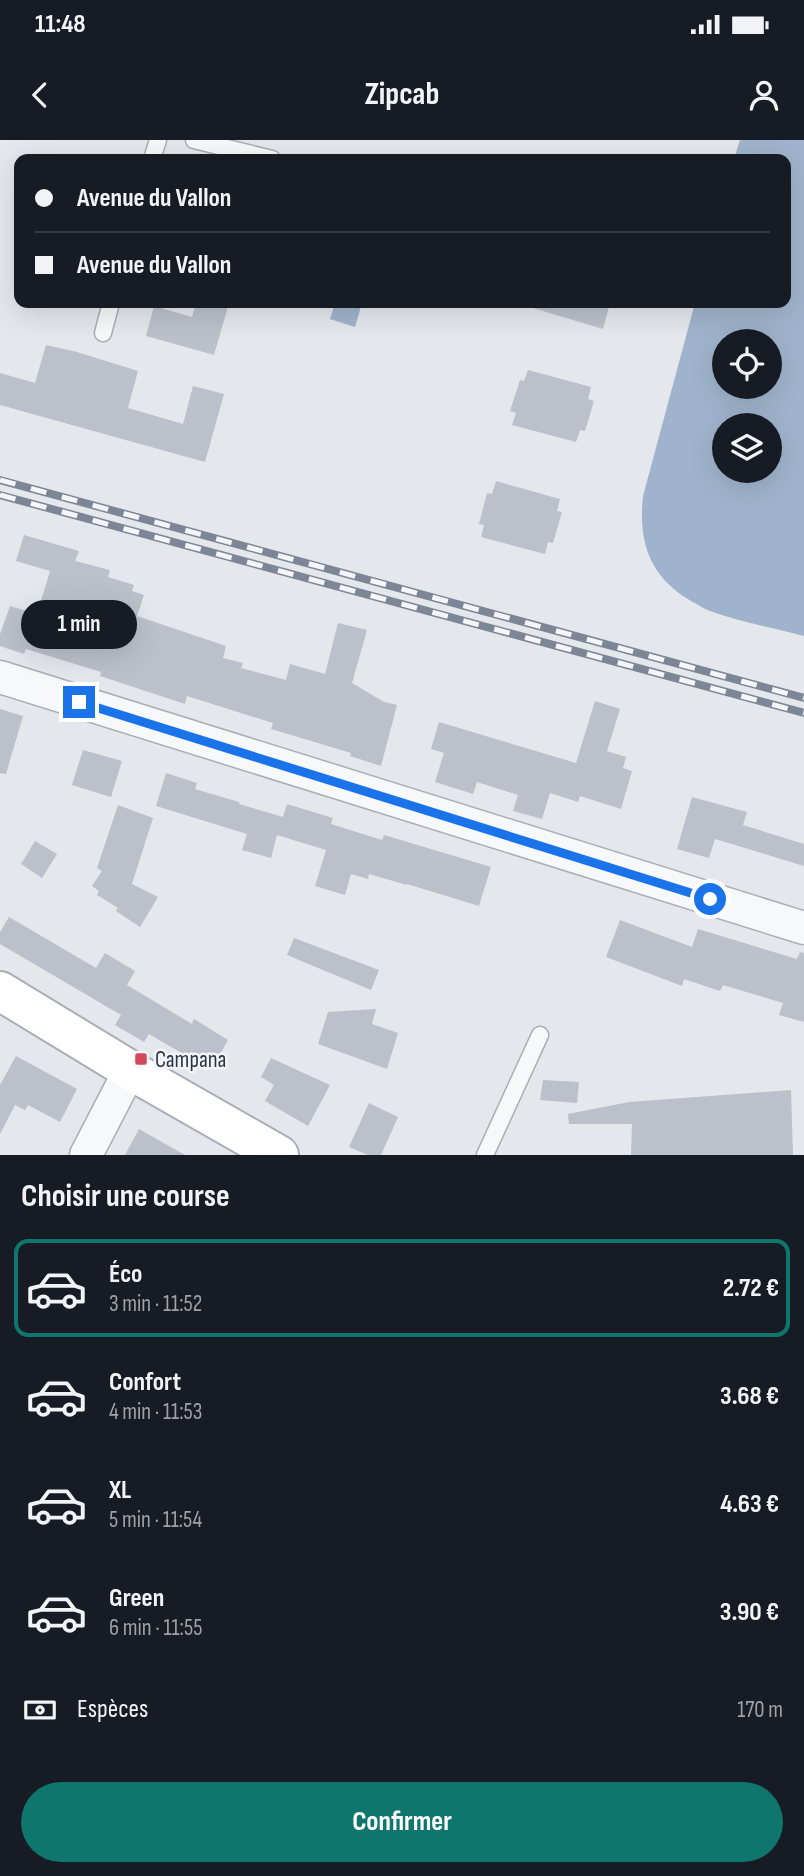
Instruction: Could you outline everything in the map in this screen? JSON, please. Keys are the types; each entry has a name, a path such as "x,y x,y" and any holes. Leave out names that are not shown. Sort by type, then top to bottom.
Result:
{"street":[{"path":"0,677 804,928"},
{"path":"0,991 130,1070 279,1155"},
{"path":"86,1155 130,1070"}],"lane":[{"path":"194,140 251,154"},
{"path":"103,333 110,308"},
{"path":"485,1155 540,1035"}],"water":[{"path":"740,140 804,140 804,636 722,615 677,592 656,570 650,557 645,544 643,496 694,308 791,308 791,154 736,154"},
{"path":"333,308 361,308 355,327 330,319"}],"building":[{"path":"153,308 192,317 195,308 228,308 214,355 146,336"},
{"path":"533,308 609,308 603,329"},
{"path":"46,345 138,371 128,408 183,424 193,386 224,394 205,462 0,405 0,373 35,383"},
{"path":"528,370 591,387 588,399 594,401 585,431 580,430 576,442 512,425 516,413 510,411 520,380 524,381"},
{"path":"496,481 560,499 557,511 562,512 553,543 548,542 545,554 481,537 484,525 479,524 487,493 492,494"},
{"path":"24,535 79,551 75,561 110,570 108,577 134,585 132,591 144,595 137,616 226,646 223,658 243,663 241,668 286,680 290,664 325,674 338,623 367,630 352,683 384,702 397,705 381,766 350,756 351,753 271,729 273,723 187,696 185,704 100,676 101,672 26,649 24,654 0,646 0,634 10,606 37,614 50,571 16,561"},
{"path":"595,701 620,709 607,751 626,757 623,768 632,771 621,809 580,796 578,802 550,793 542,819 513,811 518,795 477,782 473,794 435,782 444,753 431,749 439,722 576,763"},
{"path":"0,709 23,716 6,774 0,773"},
{"path":"83,750 122,761 111,797 72,785"},
{"path":"166,773 197,783 195,789 283,817 287,804 333,818 331,824 382,840 384,835 491,867 479,906 369,874 368,879 351,874 345,895 315,886 326,850 277,835 271,858 242,850 247,834 156,806"},
{"path":"692,797 747,812 743,825 804,844 804,866 715,839 709,858 677,849"},
{"path":"118,805 153,818 132,884 158,897 140,927 116,911 118,908 97,895 99,891 92,886 102,871 97,868"},
{"path":"35,841 57,854 42,878 21,864"},
{"path":"9,917 96,968 105,953 135,971 127,985 192,1024 194,1019 228,1040 211,1070 149,1034 144,1042 115,1025 121,1015 0,944 0,932"},
{"path":"620,920 692,947 698,929 797,959 800,952 804,953 804,1022 779,1015 783,1003 723,985 720,991 684,979 682,986 606,957"},
{"path":"294,938 379,970 371,990 287,955"},
{"path":"376,1009 372,1024 398,1033 387,1069 318,1044 328,1012"},
{"path":"16,1056 77,1089 60,1122 28,1105 25,1110 15,1105 0,1134 0,1085"},
{"path":"271,1058 330,1085 308,1126 265,1101 274,1085 261,1077"},
{"path":"543,1080 579,1082 577,1103 540,1100"},
{"path":"791,1090 793,1155 631,1155 632,1124 569,1124 568,1114 629,1102"},
{"path":"369,1103 398,1117 381,1155 368,1155 349,1147"},
{"path":"139,1129 185,1155 125,1155"}],"railway":[{"path":"0,480 804,698"},
{"path":"0,495 804,713"}],"place":[{"name":"Campana","path":"141,1059"}],"route":[{"path":"79,702 710,899"}]}
